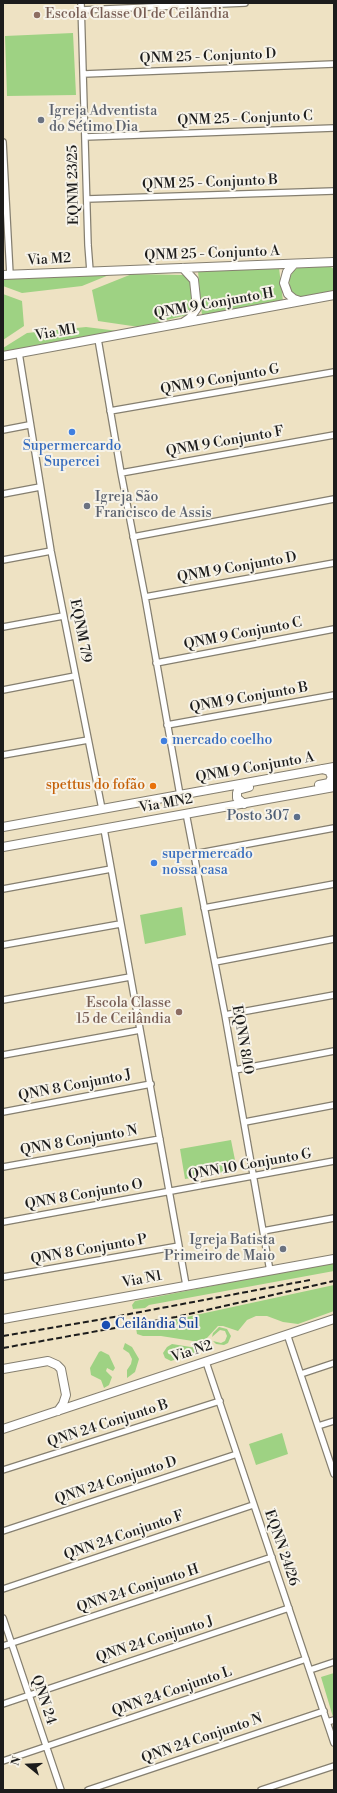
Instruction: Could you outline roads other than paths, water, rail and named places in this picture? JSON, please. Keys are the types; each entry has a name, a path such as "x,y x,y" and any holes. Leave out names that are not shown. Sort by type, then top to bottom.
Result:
{"main road":[{"path":"294,264 285,275 285,287 291,297 302,301"},
{"name":"QNM 25 - Conjunto A","path":"90,271 332,264"},
{"path":"183,268 194,280 197,308 190,318 184,323"},
{"name":"Via M2","path":"6,275 90,271"},
{"name":"QNM 9 Conjunto H","path":"98,339 334,296"},
{"name":"Via M1","path":"3,356 98,339"},
{"name":"QNM 9 Conjunto A","path":"180,795 334,767"},
{"path":"261,801 285,791 329,783 332,778 331,773 322,769"},
{"path":"244,804 237,798 238,790 258,785 266,779"},
{"name":"Via MN2","path":"3,848 186,813 334,787"},
{"path":"3,827 180,795"},
{"name":"Via N1","path":"3,1319 334,1259"},
{"name":"Via N2","path":"3,1429 334,1319"},
{"path":"3,1369 48,1361 57,1365 61,1369 66,1395 63,1404 58,1411"}],"street":[{"name":"EQNM 23/25","path":"81,3 90,271"},
{"path":"81,10 245,3"},
{"name":"QNM 25 - Conjunto D","path":"84,74 334,64"},
{"name":"QNM 25 - Conjunto C","path":"85,137 334,128"},
{"path":"3,142 6,275"},
{"name":"QNM 25 - Conjunto B","path":"87,199 334,191"},
{"path":"98,339 180,795"},
{"name":"EQNM 7/9","path":"19,353 51,551 102,809"},
{"name":"QNM 9 Conjunto G","path":"110,411 334,372"},
{"path":"3,430 30,425"},
{"name":"QNM 9 Conjunto F","path":"121,473 334,435"},
{"path":"3,494 40,487"},
{"path":"133,537 334,499"},
{"path":"3,560 51,551"},
{"name":"QNM 9 Conjunto D","path":"145,597 334,563"},
{"path":"3,627 63,616"},
{"name":"QNM 9 Conjunto C","path":"156,662 334,629"},
{"path":"3,690 75,676"},
{"name":"QNM 9 Conjunto B","path":"167,725 334,695"},
{"path":"3,755 88,740"},
{"name":"EQNN 8/10","path":"186,813 245,1122 270,1271"},
{"path":"194,854 334,828"},
{"path":"104,829 186,1285"},
{"path":"3,889 111,870"},
{"path":"204,908 334,884"},
{"path":"3,945 120,924"},
{"path":"215,962 334,939"},
{"path":"3,1000 130,977"},
{"path":"225,1015 334,995"},
{"path":"3,1055 140,1030"},
{"path":"235,1070 334,1051"},
{"name":"QNN 8 Conjunto J","path":"3,1112 151,1084"},
{"path":"245,1122 334,1106"},
{"name":"QNN 8 Conjunto N","path":"3,1167 160,1139"},
{"name":"QNN 10 Conjunto G","path":"170,1192 334,1162"},
{"name":"QNN 8 Conjunto O","path":"3,1222 170,1192"},
{"path":"263,1231 334,1218"},
{"name":"QNN 8 Conjunto P","path":"3,1277 179,1246"},
{"path":"287,1334 334,1474"},
{"name":"EQNN 24/26","path":"206,1362 334,1743"},
{"path":"301,1374 334,1363"},
{"name":"QNN 24 Conjunto B","path":"3,1470 220,1401"},
{"path":"318,1426 334,1421"},
{"name":"QNN 24 Conjunto D","path":"3,1531 237,1454"},
{"name":"QNN 24 Conjunto F","path":"3,1589 253,1505"},
{"name":"QNN 24 Conjunto H","path":"3,1646 272,1557"},
{"name":"QNN 24 Conjunto J","path":"3,1704 289,1608"},
{"name":"QNN 24","path":"3,1618 60,1790"},
{"name":"QNN 24 Conjunto L","path":"3,1761 306,1659"},
{"path":"310,1670 334,1662"},
{"name":"QNN 24 Conjunto N","path":"88,1790 324,1711"},
{"path":"327,1722 334,1720"},
{"path":"261,1790 334,1766"}],"railway":[{"path":"3,1336 103,1319 310,1280"},
{"path":"3,1348 176,1317 334,1281"}],"place":[{"name":"Escola Classe 01 de Ceilândia","path":"37,15"},
{"name":"Igreja Adventista do Sétimo Dia","path":"41,120"},
{"name":"Supermercardo Supercei","path":"72,432"},
{"name":"Igreja São Francisco de Assis","path":"87,506"},
{"name":"mercado coelho","path":"164,741"},
{"name":"spettus do fofão","path":"153,786"},
{"name":"Posto 307","path":"297,817"},
{"name":"supermercado nossa casa","path":"154,863"},
{"name":"Escola Classe 15 de Ceilândia","path":"179,1012"},
{"name":"Igreja Batista Primeiro de Maio","path":"283,1249"},
{"name":"Ceilândia Sul","path":"106,1325"}]}
